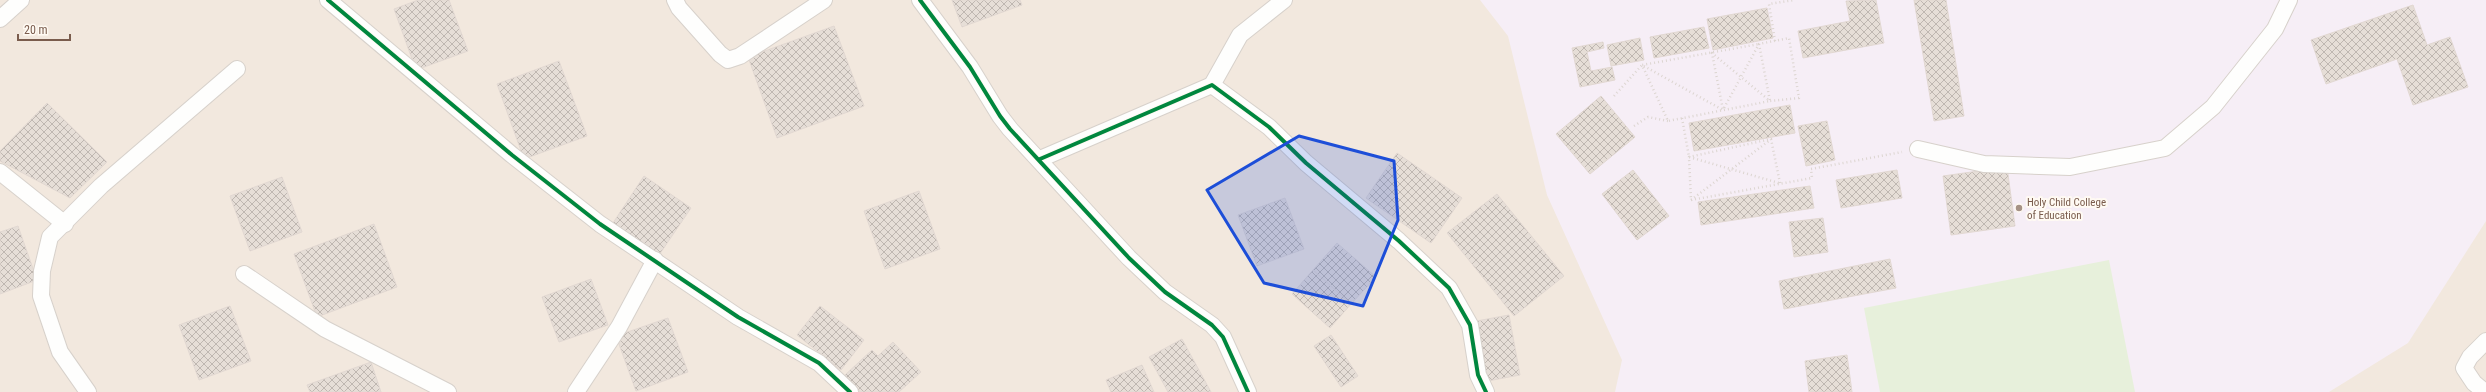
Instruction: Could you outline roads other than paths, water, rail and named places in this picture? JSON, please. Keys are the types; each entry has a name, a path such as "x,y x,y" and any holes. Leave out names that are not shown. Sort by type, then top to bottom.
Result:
{"street":[{"path":"0,19 21,0"},
{"path":"328,0 512,155 600,224 738,317 819,363 850,392"},
{"path":"675,0 679,8 715,49 728,60 740,56 824,0"},
{"path":"920,0 970,67 1000,116 1040,159 1088,216 1165,292 1212,325 1223,337 1248,392"},
{"path":"1040,159 1212,85 1240,35 1284,0"},
{"path":"1918,149 1984,164 2070,167 2165,148 2213,107 2275,29 2289,0"},
{"path":"88,392 60,352 41,296 42,271 50,237 65,224 101,186 237,69"},
{"path":"1212,85 1269,127 1306,163 1399,241 1449,288 1470,325 1478,375 1486,392"},
{"path":"0,172 65,224"},
{"path":"576,392 619,327 655,260"},
{"path":"244,274 325,329 448,392"},
{"path":"2486,341 2470,356 2464,368 2474,383 2486,392"}],"place":[{"name":"Holy Child College of Education","path":"2019,208"}]}
